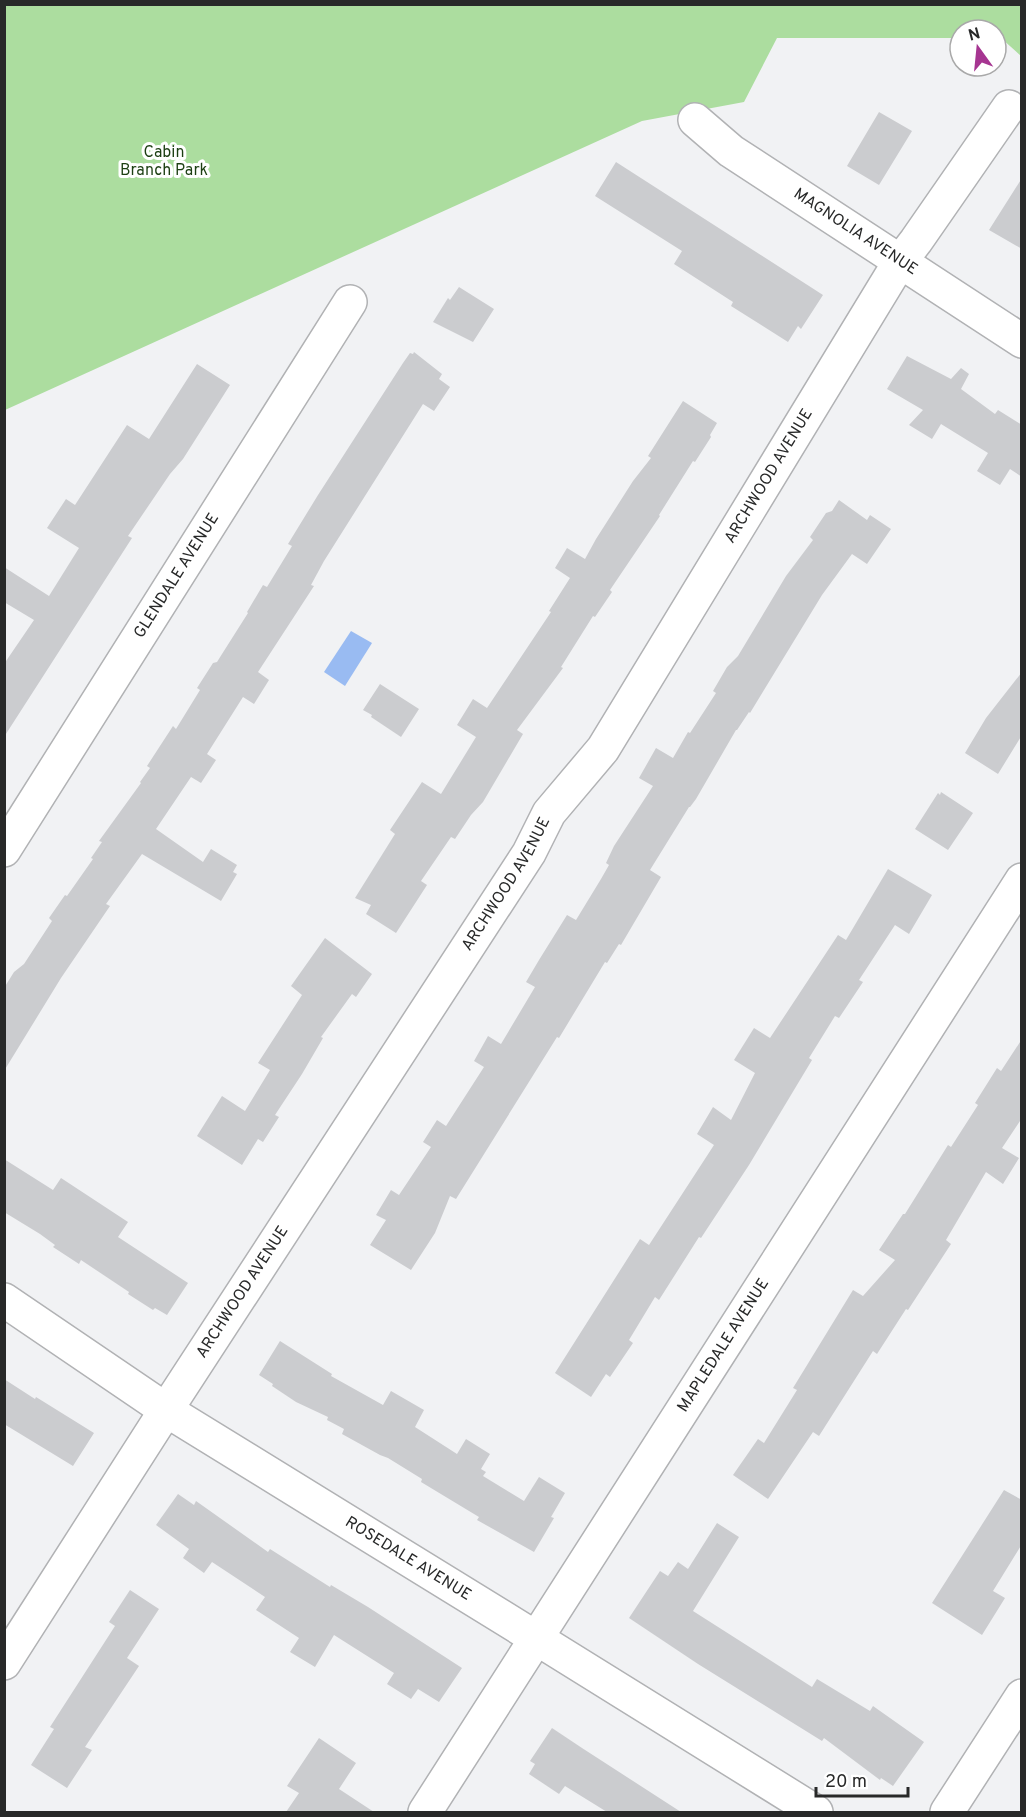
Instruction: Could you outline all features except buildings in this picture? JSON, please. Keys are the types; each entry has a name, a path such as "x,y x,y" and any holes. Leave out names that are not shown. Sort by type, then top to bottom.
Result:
{"street":[{"name":"ARCHWOOD AVENUE","path":"4,1663 529,853 549,813 603,749 899,262 1009,107"},
{"name":"MAGNOLIA AVENUE","path":"695,120 731,152 1022,341"},
{"name":"GLENDALE AVENUE","path":"4,850 350,302"},
{"name":"MAPLEDALE AVENUE","path":"425,1812 1022,880"},
{"name":"ROSEDALE AVENUE","path":"4,1300 166,1410 816,1812"},
{"path":"947,1812 1022,1696"}],"green space":[{"name":"Cabin Branch Park","path":"4,5 1021,5 1021,56 1008,44 1008,18 948,18 948,38 777,38 744,102 642,121 5,410"}],"water":[{"path":"351,631 372,643 345,686 324,672"}]}
